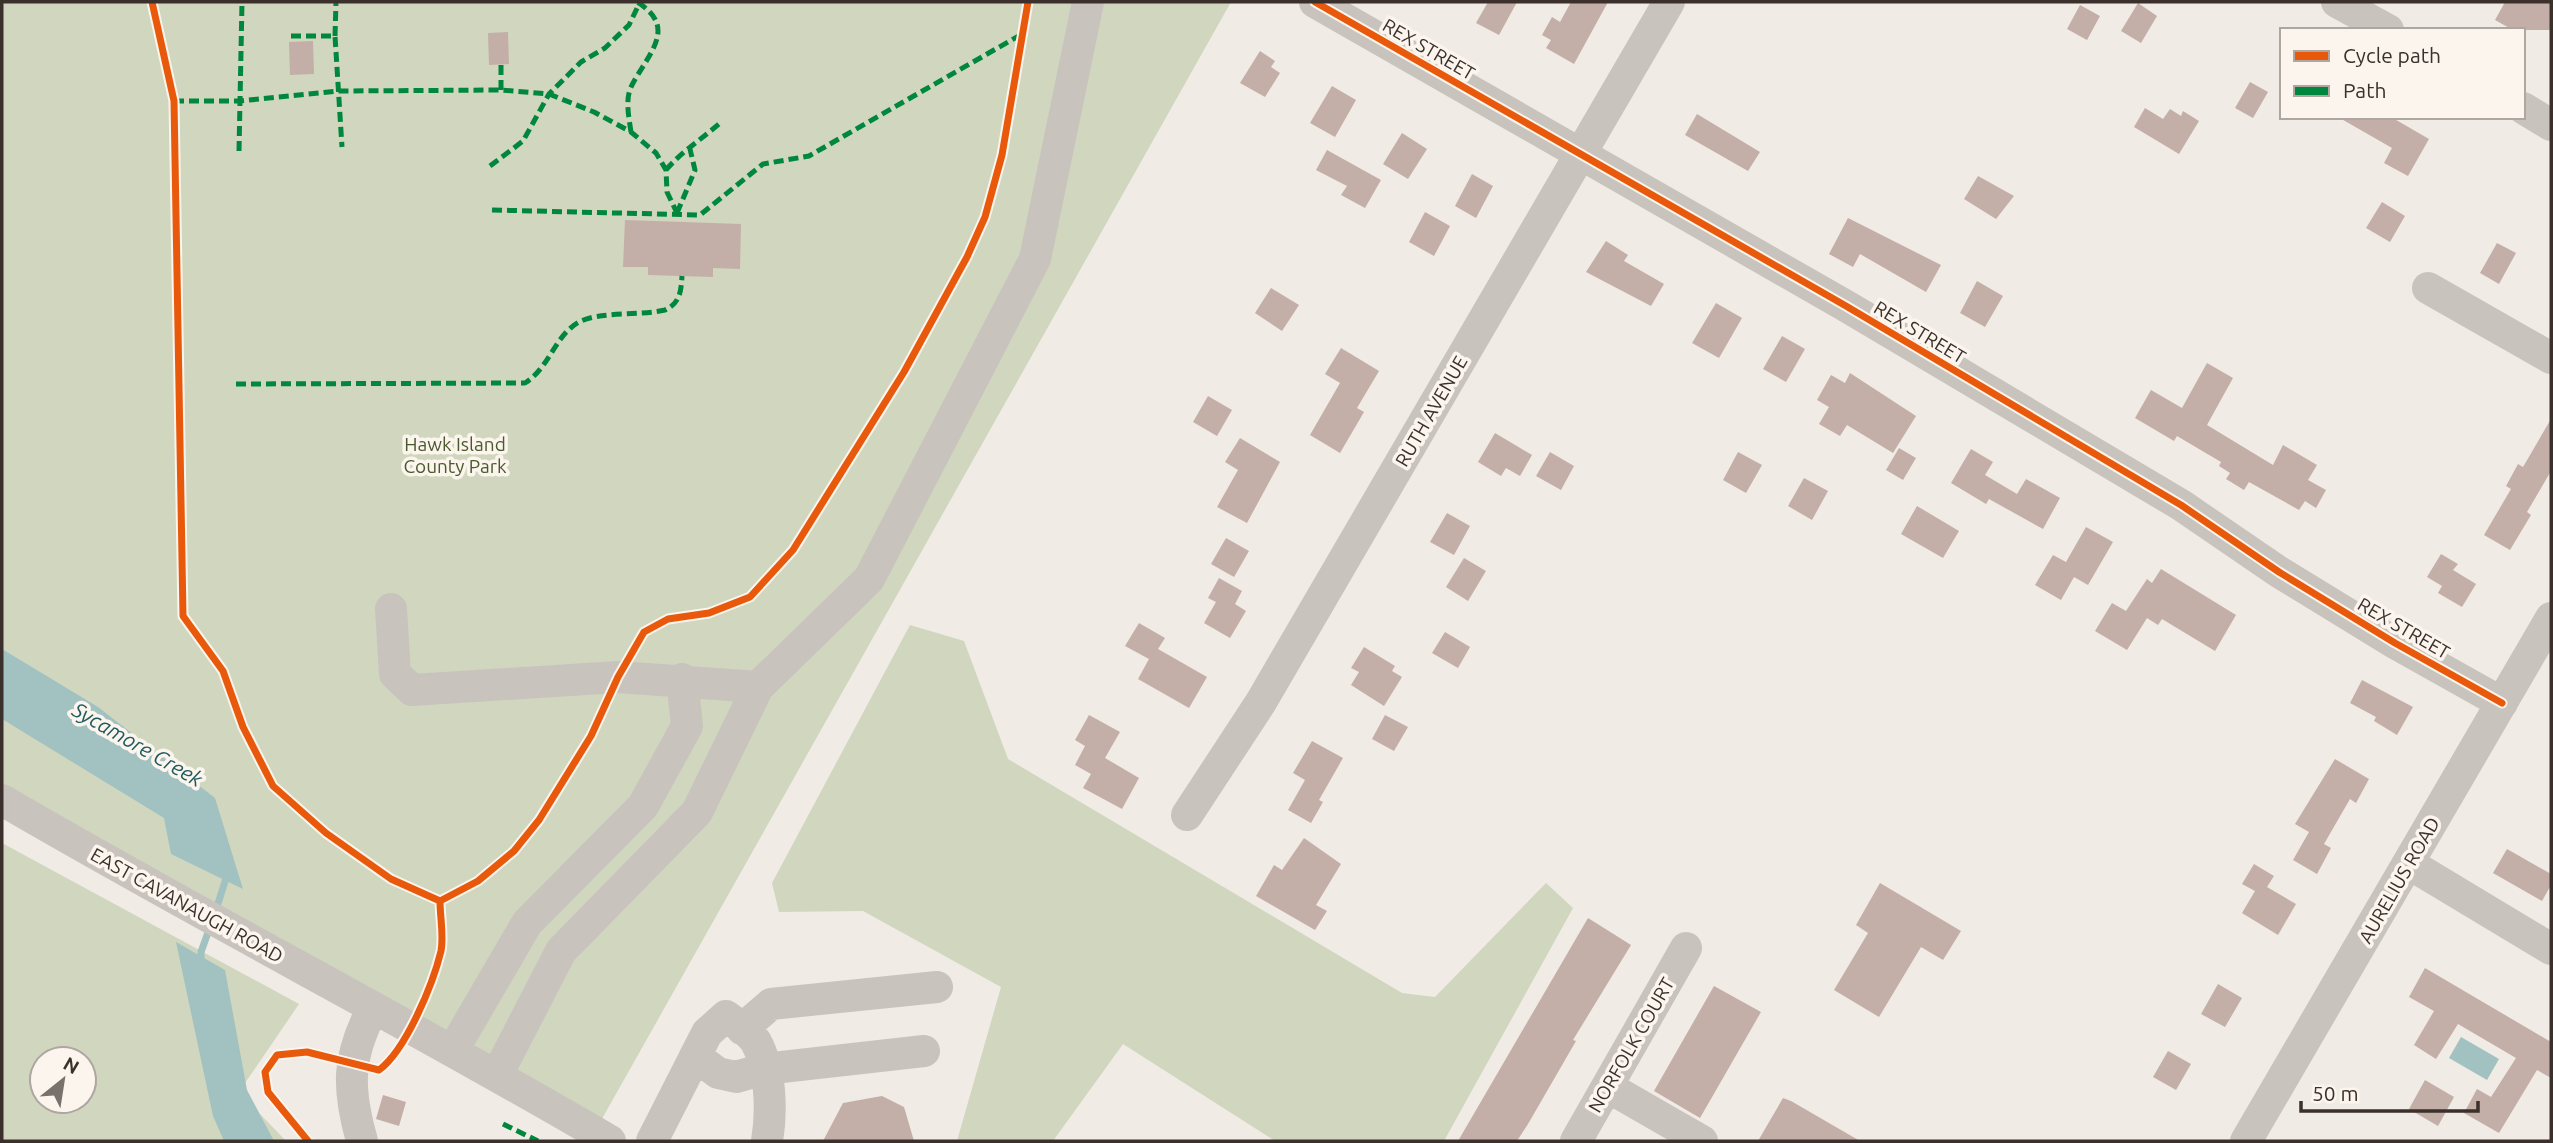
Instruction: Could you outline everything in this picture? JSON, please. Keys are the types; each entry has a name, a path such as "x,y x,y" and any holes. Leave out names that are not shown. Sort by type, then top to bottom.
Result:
{"street":[{"path":"497,1075 561,951 697,812 758,687 869,579 1035,258 1088,2"},
{"name":"REX STREET","path":"1315,2 1846,306 2181,505 2279,572 2395,643 2502,703"},
{"name":"RUTH AVENUE","path":"1186,815 1261,702 1669,2"},
{"path":"2337,2 2384,28"},
{"path":"2525,109 2551,125"},
{"path":"2428,288 2551,358"},
{"path":"391,609 394,674 412,690 618,677 682,679 758,687"},
{"name":"AURELIUS ROAD","path":"2246,1141 2551,618"},
{"path":"453,1050 527,923 643,806 687,726 682,679"},
{"name":"EAST CAVANAUGH ROAD","path":"2,800 190,904 260,947 453,1050 610,1141"},
{"path":"2409,863 2551,949"},
{"name":"NORFOLK COURT","path":"1576,1141 1686,948"},
{"path":"742,1030 771,1004 937,987"},
{"path":"362,1141 353,1110 351,1081 356,1039 373,1008"},
{"path":"652,1141 707,1033 726,1016 755,1041 764,1069 770,1122 767,1141"},
{"path":"695,1056 718,1073 736,1077 764,1069 924,1051"},
{"path":"1608,1087 1702,1141"}],"green space":[{"name":"Hawk Island County Park","path":"2,2 1231,2 594,1133 2,792"},
{"path":"910,625 964,641 1008,759 1402,993 1435,997 1546,883 1573,908 1444,1141 1275,1141 1123,1044 1053,1141 957,1141 1001,987 863,911 779,912 772,883"},
{"path":"2,843 299,1004 239,1092 286,1141 2,1141"}],"water":[{"path":"2,649 98,707 215,798 243,889 171,854 164,818 2,719"},
{"path":"176,942 225,970 247,1090 274,1141 224,1141 213,1116"},
{"path":"2461,1037 2499,1059 2487,1080 2449,1058"}],"building":[{"path":"1488,2 1517,2 1499,35 1476,23"},
{"path":"1571,2 1608,2 1574,64 1546,48 1551,40 1542,35 1552,17 1560,22"},
{"path":"2505,2 2551,2 2551,30 2509,28 2495,20"},
{"path":"2138,3 2157,16 2141,43 2121,31"},
{"path":"2080,5 2100,16 2087,40 2067,29"},
{"path":"508,32 509,64 489,65 488,33"},
{"path":"313,41 314,74 290,75 289,42"},
{"path":"1260,51 1275,61 1271,67 1280,73 1265,97 1240,83"},
{"path":"2250,82 2268,92 2253,118 2235,108"},
{"path":"1332,86 1356,100 1335,137 1310,123"},
{"path":"2145,108 2163,119 2170,109 2181,116 2183,111 2199,121 2179,154 2134,127"},
{"path":"1697,114 1760,152 1748,171 1685,135"},
{"path":"2341,119 2394,119 2429,139 2408,176 2384,163 2392,148"},
{"path":"1402,133 1427,149 1408,179 1383,164"},
{"path":"1327,150 1381,180 1365,208 1341,195 1347,186 1316,170"},
{"path":"1472,174 1493,186 1476,218 1455,206"},
{"path":"1978,176 2014,196 1996,219 1964,199"},
{"path":"2382,202 2405,216 2390,242 2366,228"},
{"path":"1425,212 1450,226 1434,256 1409,242"},
{"path":"1848,218 1941,265 1926,292 1860,254 1853,267 1829,254"},
{"path":"625,220 741,224 740,269 713,268 713,277 648,275 648,267 623,267"},
{"path":"1606,241 1628,255 1624,261 1664,284 1651,306 1586,272"},
{"path":"2497,243 2516,253 2499,284 2480,273"},
{"path":"1977,281 2003,296 1985,327 1960,313"},
{"path":"1271,288 1299,305 1282,331 1255,313"},
{"path":"1716,303 1742,318 1719,358 1692,343"},
{"path":"1782,336 1805,349 1786,382 1763,369"},
{"path":"1341,348 1379,371 1357,408 1364,412 1340,453 1310,435 1340,383 1325,374"},
{"path":"2207,363 2233,378 2207,425 2273,465 2283,445 2317,465 2308,480 2326,490 2316,508 2305,501 2299,510 2249,482 2244,490 2226,479 2230,473 2219,466 2221,462 2177,436 2174,441 2135,418 2151,390 2182,408"},
{"path":"1850,373 1916,416 1893,453 1847,425 1840,436 1819,424 1829,407 1817,400 1831,375 1845,383"},
{"path":"1208,396 1232,410 1217,436 1193,422"},
{"path":"2551,419 2551,471 2527,512 2531,515 2510,550 2484,535 2511,489 2506,486 2518,464 2523,467"},
{"path":"1495,433 1532,455 1520,476 1506,468 1501,476 1478,462"},
{"path":"1240,438 1280,462 1247,523 1217,507 1238,470 1225,462"},
{"path":"1899,448 1916,458 1903,480 1886,470"},
{"path":"1971,449 1993,462 1985,475 2017,494 2026,479 2060,498 2043,529 1989,499 1986,504 1951,483"},
{"path":"1550,452 1574,466 1561,490 1536,476"},
{"path":"1738,452 1762,465 1746,493 1723,480"},
{"path":"1804,478 1828,491 1812,520 1788,506"},
{"path":"1917,506 1959,531 1943,558 1901,534"},
{"path":"1447,513 1470,526 1454,555 1430,542"},
{"path":"2086,527 2113,542 2088,585 2074,577 2061,600 2035,585 2053,555 2066,562"},
{"path":"1226,538 1249,551 1234,577 1211,564"},
{"path":"2441,554 2458,564 2453,570 2476,584 2462,607 2438,593 2442,586 2427,577"},
{"path":"1464,558 1486,571 1468,601 1446,587"},
{"path":"2161,569 2236,615 2215,651 2162,619 2158,625 2147,618 2127,650 2095,631 2112,603 2126,611 2147,579 2152,583"},
{"path":"1219,578 1242,591 1235,604 1246,611 1230,638 1204,623 1216,602 1208,598"},
{"path":"1139,623 1165,638 1158,649 1207,677 1189,708 1138,679 1149,659 1125,646"},
{"path":"1445,632 1470,647 1458,668 1432,653"},
{"path":"1364,647 1395,666 1392,671 1402,677 1384,706 1351,685 1359,672 1351,668"},
{"path":"2362,680 2413,707 2397,735 2374,721 2376,717 2350,703"},
{"path":"1089,715 1120,732 1105,758 1139,778 1122,809 1083,788 1091,774 1075,765 1085,746 1075,740"},
{"path":"1385,715 1408,727 1394,751 1372,739"},
{"path":"1312,741 1343,758 1319,800 1323,802 1311,823 1288,810 1305,780 1293,773"},
{"path":"2335,759 2369,779 2356,803 2350,799 2324,844 2331,848 2317,874 2293,860 2309,832 2295,824"},
{"path":"1304,838 1341,864 1316,905 1327,911 1315,930 1256,896 1274,865 1282,870"},
{"path":"2507,849 2551,874 2551,885 2542,901 2493,873"},
{"path":"2254,864 2274,876 2267,887 2296,904 2278,935 2242,913 2255,891 2242,884"},
{"path":"1880,883 1961,931 1943,960 1921,947 1879,1017 1834,990 1868,933 1856,925"},
{"path":"1588,918 1631,945 1573,1040 1576,1041 1528,1124 1517,1141 1458,1141"},
{"path":"2425,968 2551,1042 2551,1078 2537,1070 2499,1133 2464,1113 2477,1089 2491,1097 2516,1058 2458,1024 2436,1059 2414,1045 2434,1011 2409,997"},
{"path":"2218,984 2242,998 2225,1027 2201,1014"},
{"path":"1714,986 1761,1012 1700,1118 1654,1091"},
{"path":"2168,1051 2191,1064 2176,1090 2153,1077"},
{"path":"2425,1080 2454,1097 2438,1126 2409,1109"},
{"path":"383,1095 406,1102 399,1126 376,1119"},
{"path":"882,1096 904,1107 914,1141 823,1141 843,1103"},
{"path":"1783,1098 1791,1101 1860,1141 1758,1141"}],"waterway":[{"name":"Sycamore Creek","path":"215,913 227,875"},
{"name":"Sycamore Creek","path":"201,963 201,952 210,927"}],"marked path":[{"path":"239,151 242,2"},
{"path":"335,36 336,2"},
{"path":"631,132 629,92 656,43 658,32 650,12 637,2"},
{"path":"490,166 523,141 549,94 581,62 605,48 629,25 640,2"},
{"path":"492,210 700,215 763,164 809,156 1022,34"},
{"path":"291,36 335,36 342,147"},
{"path":"501,65 501,90"},
{"path":"174,101 240,101 338,91 501,90 549,94 594,112 631,132 656,153 666,170 667,192 677,213"},
{"path":"666,170 720,123"},
{"path":"677,213 695,170 690,149"},
{"path":"236,384 525,383 541,369 564,335 579,322 598,316 665,310 674,304 679,296 682,276"},
{"path":"503,1124 538,1141"}],"cycle path":[{"path":"152,2 174,101 183,616 223,671 243,727 273,786 326,833 391,879 440,901 442,939 437,965 408,1032 399,1048 379,1070 307,1052 277,1055 265,1072 268,1092 308,1141"},
{"path":"440,901 478,881 514,851 539,820 591,736 618,677 644,632 668,619 709,613 750,597 793,550 904,372 967,257 985,217 1002,155 1028,2"},
{"path":"1315,2 1846,306 2181,505 2279,572 2395,643 2502,703"}]}
